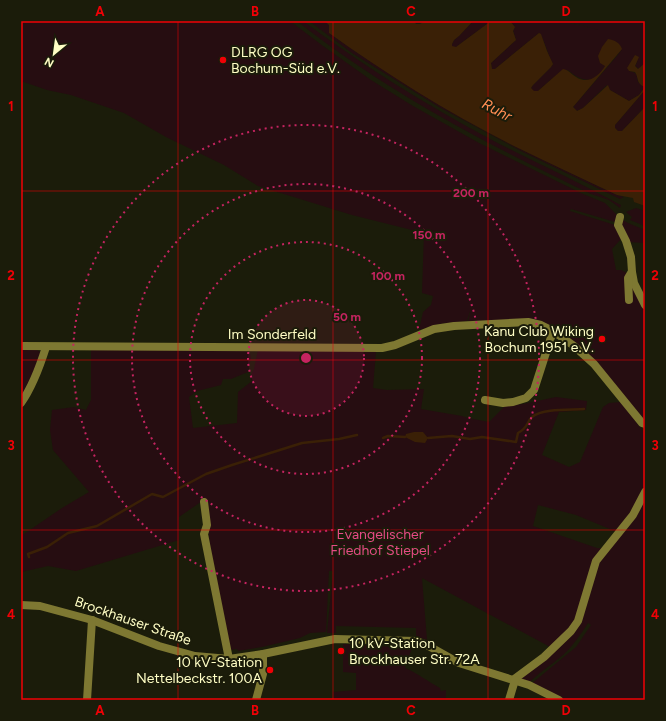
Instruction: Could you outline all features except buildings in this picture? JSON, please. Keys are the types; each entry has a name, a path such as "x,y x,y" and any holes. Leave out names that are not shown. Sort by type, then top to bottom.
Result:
{"street":[{"path":"620,216 618,224 626,241 631,257 634,283 645,305"},
{"path":"629,300 628,278 632,272"},
{"name":"Im Sonderfeld","path":"21,346 382,348 395,345 434,329 454,326 528,322 541,325 553,331 574,346 594,364 637,417 645,424"},
{"path":"485,400 502,403 513,402 526,398 534,390 553,331"},
{"path":"21,403 34,381 46,347"},
{"path":"509,700 514,680 544,657 571,631 578,621 596,561 633,515 645,492"},
{"path":"204,502 207,525 204,534 229,659"},
{"name":"Brockhauser Straße","path":"21,604 40,606 92,620 159,646 195,656 229,659 335,640 416,641 425,644 459,663 531,686 559,700"},
{"path":"87,700 92,620"},
{"path":"256,700 263,674 263,654"}],"green space":[{"path":"21,21 290,21 371,80 413,106 479,143 583,194 605,203 616,214 617,217 615,222 571,209 570,211 615,225 622,238 612,249 616,270 621,270 627,273 645,309 645,422 576,345 557,329 541,322 468,321 473,302 467,321 439,324 419,330 423,312 431,305 433,296 422,293 424,233 352,215 258,186 224,165 166,137 124,113 71,95 47,90 21,81"},
{"path":"297,21 303,21 371,68 442,112 490,139 621,205 620,208 609,200 591,194 552,175 439,116 366,71"},
{"path":"309,21 325,21 329,25 329,33 397,79 467,121 516,147 624,197 620,199 521,151 439,107 352,53"},
{"path":"473,21 491,21 456,47 452,47 454,40"},
{"path":"510,21 562,21 599,30 565,21 645,21 645,63 639,69 635,66 638,61 629,71 635,73 638,82 645,87 639,95 629,101 610,90 607,85 583,108 577,111 573,107 622,50 608,63 597,77 593,79 589,80 580,78 568,70 554,77 538,91 533,91 531,88 533,85 553,64 539,33 495,69 492,69 491,63 516,40 513,30 515,27"},
{"path":"645,90 645,107 622,131 618,131 615,128 615,125"},
{"path":"636,208 645,211 645,226 630,220 632,217 626,212"},
{"path":"621,219 645,230 645,243 628,242 622,231"},
{"path":"21,349 37,350 40,352 40,357 21,398"},
{"name":"Evangelischer Friedhof Stiepel","path":"91,349 249,350 251,358 248,372 231,379 223,379 221,385 197,391 189,397 193,428 237,423 238,392 252,381 250,377 254,369 258,350 376,351 373,388 387,390 424,389 421,409 489,422 505,406 556,397 587,401 586,410 559,412 542,455 569,467 580,462 603,407 609,403 621,402 645,434 645,485 632,513 617,532 576,515 538,505 533,526 597,548 605,548 576,621 552,648 422,578 427,640 416,636 416,628 336,626 336,633 327,633 333,571 329,571 326,632 310,633 300,638 262,647 238,651 237,649 231,650 213,572 205,499 179,517 179,540 76,571 48,566 21,572 21,536 62,508 89,492 53,450 50,430 52,410 74,407 86,410 91,400"},
{"path":"645,499 645,700 563,700 531,684 576,647 591,625 588,623 577,640 567,651 529,683 519,677 572,631 597,561"},
{"path":"343,644 412,648 405,668 440,688 441,691 446,690 446,700 334,700 333,692 356,690 356,673 343,672"}],"water":[{"name":"Ruhr","path":"325,21 414,21 416,24 420,24 425,21 473,21 454,40 452,46 456,47 491,21 510,21 515,27 513,31 516,40 491,63 492,69 495,69 539,33 541,34 553,64 533,85 531,88 534,91 538,91 563,69 580,79 589,80 593,78 600,73 605,66 600,63 598,56 602,47 608,39 619,43 622,49 573,107 577,111 583,108 608,85 610,90 629,101 639,95 645,87 645,90 615,125 615,128 618,131 622,131 645,107 645,206 634,202 633,198 617,195 516,147 443,108 329,33 329,25"},
{"path":"635,55 639,57 635,66 638,69 645,63 645,87 639,83 635,72 629,71 627,68"},
{"path":"423,432 428,438 425,443 415,442 405,437 406,434"}],"waterway":[{"path":"428,438 452,436 470,439 482,437 516,442 518,433 525,427 532,417 537,414 550,411 584,409"},
{"path":"29,557 28,554 47,547 68,533 97,526 152,494 163,497 206,474 302,443 339,439 357,435"},
{"path":"383,438 388,436 405,437"}],"place":[{"name":"DLRG OG Bochum-Süd e.V.","path":"223,60"},
{"name":"Kanu Club Wiking Bochum 1951 e.V.","path":"602,339"},
{"name":"10 kV-Station Brockhauser Str. 72A","path":"341,651"},
{"name":"10 kV-Station Nettelbeckstr. 100A","path":"270,670"}]}
